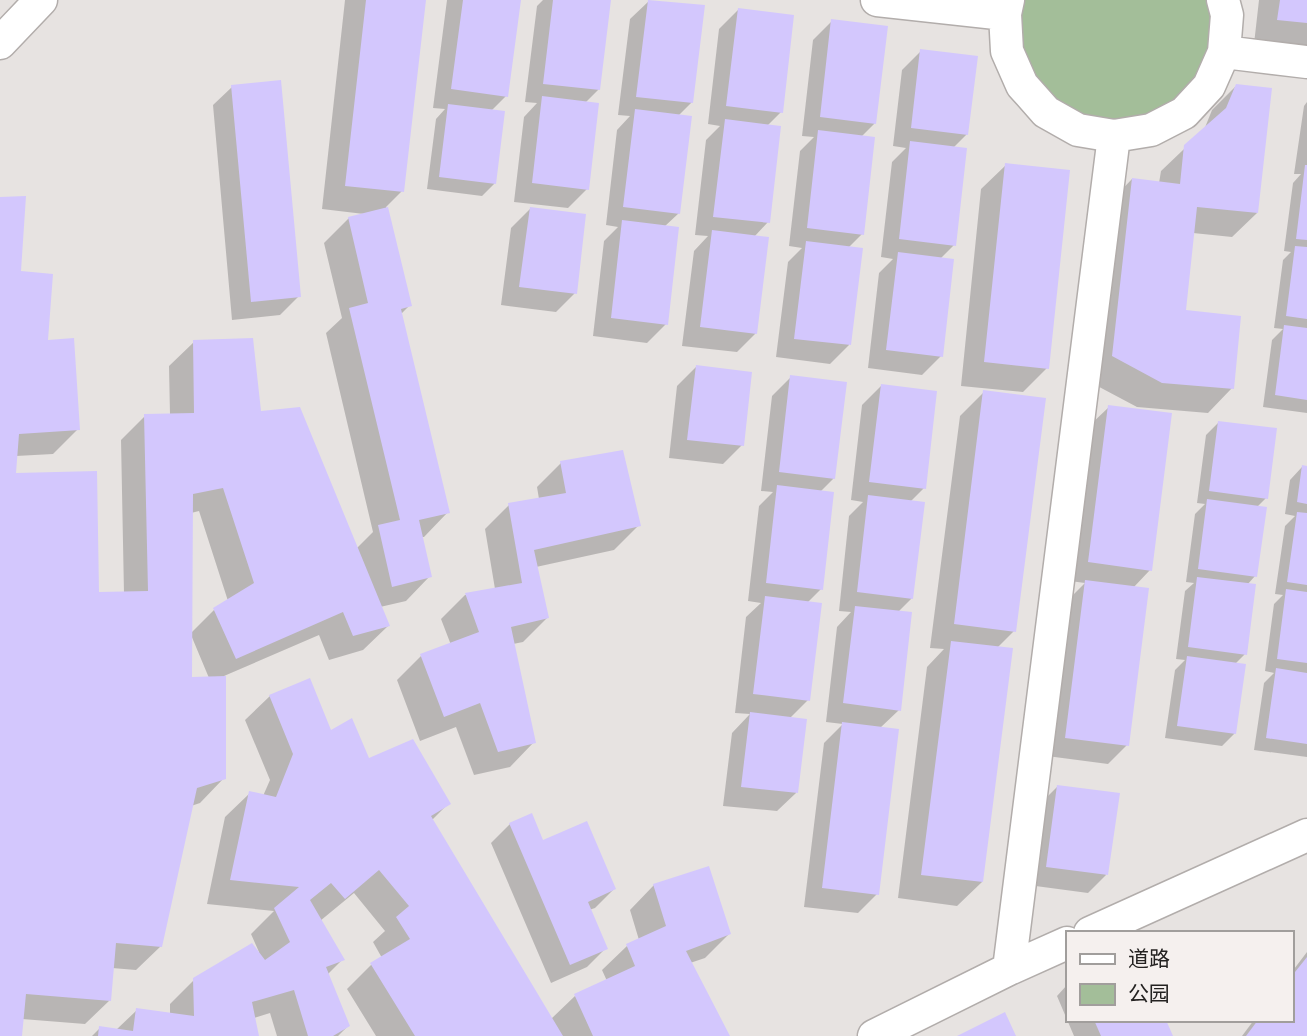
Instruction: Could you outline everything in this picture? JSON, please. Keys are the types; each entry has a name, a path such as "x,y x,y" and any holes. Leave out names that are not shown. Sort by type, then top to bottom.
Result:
{"street":[{"path":"0,43 41,0"},
{"path":"877,0 1007,7 1007,51 1022,85 1046,112 1078,130 1115,136 1151,131 1184,113 1209,86 1224,52 1227,15 1223,0"},
{"path":"1224,52 1307,62"},
{"path":"1009,969 1115,136"},
{"path":"1094,931 1307,835"},
{"path":"874,1036 1066,943"}],"green space":[{"path":"1008,0 1223,0 1209,86 1114,136 1022,85"}],"building":[{"path":"366,0 426,0 404,192 345,186"},
{"path":"463,0 521,0 508,97 451,89"},
{"path":"553,0 611,0 600,90 543,84"},
{"path":"648,0 705,5 693,103 636,97"},
{"path":"1280,0 1307,0 1307,23 1277,20"},
{"path":"738,8 794,15 783,113 726,106"},
{"path":"831,19 888,26 876,124 820,117"},
{"path":"920,49 978,56 968,135 911,128"},
{"path":"281,80 301,297 251,302 231,85"},
{"path":"1236,84 1272,88 1258,213 1197,207 1186,310 1241,316 1234,389 1162,383 1112,356 1132,178 1180,184 1184,145 1226,108"},
{"path":"542,96 599,103 589,190 532,183"},
{"path":"448,104 505,111 496,184 439,177"},
{"path":"635,109 692,116 680,214 623,207"},
{"path":"725,119 781,126 770,223 713,217"},
{"path":"818,130 875,137 864,235 807,228"},
{"path":"910,141 967,148 956,246 899,239"},
{"path":"1005,163 1070,170 1049,369 984,362"},
{"path":"1307,165 1307,240 1296,239"},
{"path":"26,196 21,271 53,274 48,340 74,338 80,430 19,434 16,473 97,471 99,592 148,591 144,414 194,413 193,340 253,338 261,411 300,407 390,626 353,636 343,612 236,659 213,608 254,583 223,488 193,494 192,677 226,676 226,779 197,788 162,947 116,943 111,1001 26,994 22,1036 0,1036 0,197"},
{"path":"388,207 412,306 401,309 450,513 419,520 432,577 392,587 378,525 400,520 349,308 368,303 348,217"},
{"path":"530,207 586,214 577,294 519,287"},
{"path":"622,220 679,227 668,325 611,318"},
{"path":"712,230 769,237 757,334 700,327"},
{"path":"806,241 863,248 851,345 794,339"},
{"path":"1295,246 1307,247 1307,319 1286,316"},
{"path":"898,252 954,259 943,357 886,350"},
{"path":"1284,325 1307,328 1307,400 1275,395"},
{"path":"696,365 752,372 744,446 687,440"},
{"path":"790,375 847,382 835,479 779,472"},
{"path":"881,384 937,391 926,489 869,482"},
{"path":"983,390 1046,398 1016,632 954,624"},
{"path":"1108,405 1172,413 1152,571 1088,562"},
{"path":"1218,421 1277,428 1268,499 1209,491"},
{"path":"623,450 641,526 534,550 549,618 511,627 536,743 498,752 480,703 444,717 420,654 479,632 465,593 522,583 508,503 566,493 560,461"},
{"path":"1302,465 1307,466 1307,504 1297,502"},
{"path":"777,485 834,492 823,590 766,583"},
{"path":"868,495 925,502 913,599 857,592"},
{"path":"1207,499 1267,507 1257,577 1198,569"},
{"path":"1297,512 1307,513 1307,585 1287,582"},
{"path":"1197,577 1256,584 1247,655 1188,647"},
{"path":"1085,580 1149,588 1129,746 1065,738"},
{"path":"1286,589 1307,592 1307,663 1277,659"},
{"path":"765,596 822,603 810,701 753,694"},
{"path":"855,606 912,612 901,711 843,703"},
{"path":"951,641 1013,648 983,882 921,875"},
{"path":"1187,656 1246,664 1236,734 1177,726"},
{"path":"1276,668 1307,673 1307,744 1266,738"},
{"path":"310,678 331,730 352,718 369,758 413,739 451,804 431,816 563,1036 415,1036 370,963 410,939 396,917 409,906 379,870 345,899 331,883 310,900 345,960 326,967 350,1026 333,1036 308,1036 294,990 252,1002 259,1036 98,1036 99,1026 133,1031 136,1008 194,1016 193,978 252,943 265,960 290,942 274,908 299,887 230,880 249,791 276,797 293,754 269,695"},
{"path":"750,712 807,719 798,793 741,787"},
{"path":"842,722 899,729 879,895 822,888"},
{"path":"1057,785 1120,793 1108,875 1046,867"},
{"path":"532,813 543,840 587,821 616,889 588,902 608,949 570,965 509,823"},
{"path":"709,866 731,934 686,951 730,1036 593,1036 574,994 635,966 626,944 666,926 653,884"},
{"path":"1307,957 1307,1036 1246,1036 1256,1022 1293,1022 1293,974"},
{"path":"1005,1012 1016,1036 957,1036"},
{"path":"1095,1022 1167,1022 1173,1036 1101,1036"}]}
